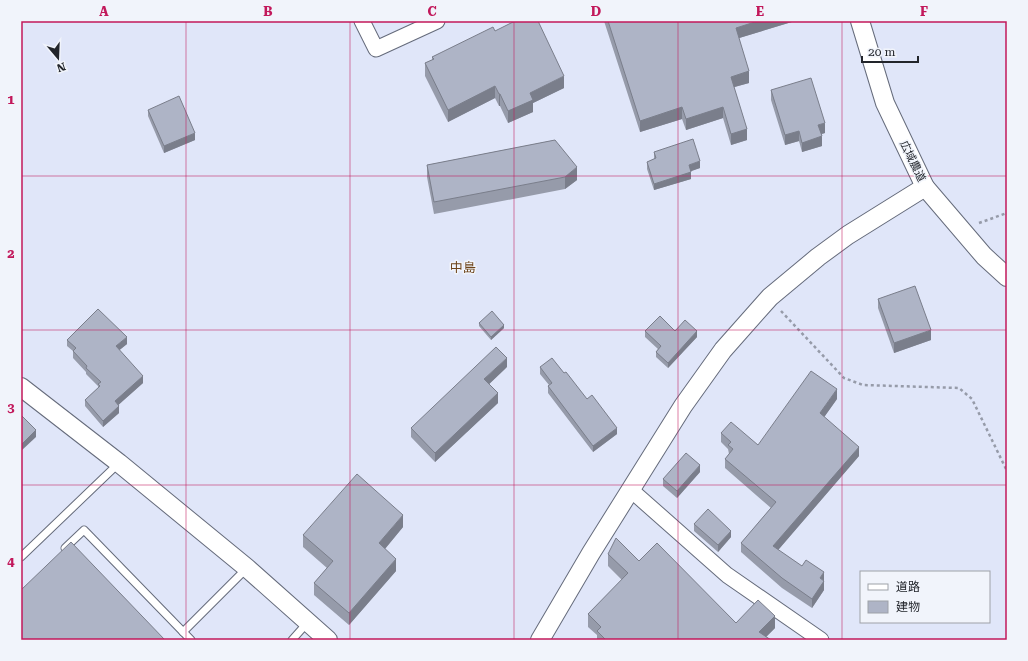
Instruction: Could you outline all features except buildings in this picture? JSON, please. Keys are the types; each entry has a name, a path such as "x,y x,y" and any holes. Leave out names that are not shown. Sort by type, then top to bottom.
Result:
{"street":[{"path":"362,21 376,49 437,21"},
{"name":"広域農道","path":"860,21 885,103 925,186 984,256 1007,277"},
{"path":"540,640 591,553 687,400 723,350 770,297 818,257 848,235 925,186"},
{"path":"21,387 119,463 247,568 309,621 328,640"},
{"path":"631,490 727,575 821,640"}],"lane":[{"path":"21,557 119,463"},
{"path":"61,552 84,530 191,640"},
{"path":"183,632 247,568"},
{"path":"292,640 309,621"}],"path":[{"path":"961,230 1007,213"},
{"path":"770,297 789,320 844,378 863,385 959,388 972,398 1007,471"}],"district":[{"name":"中島","path":"463,267"}]}
